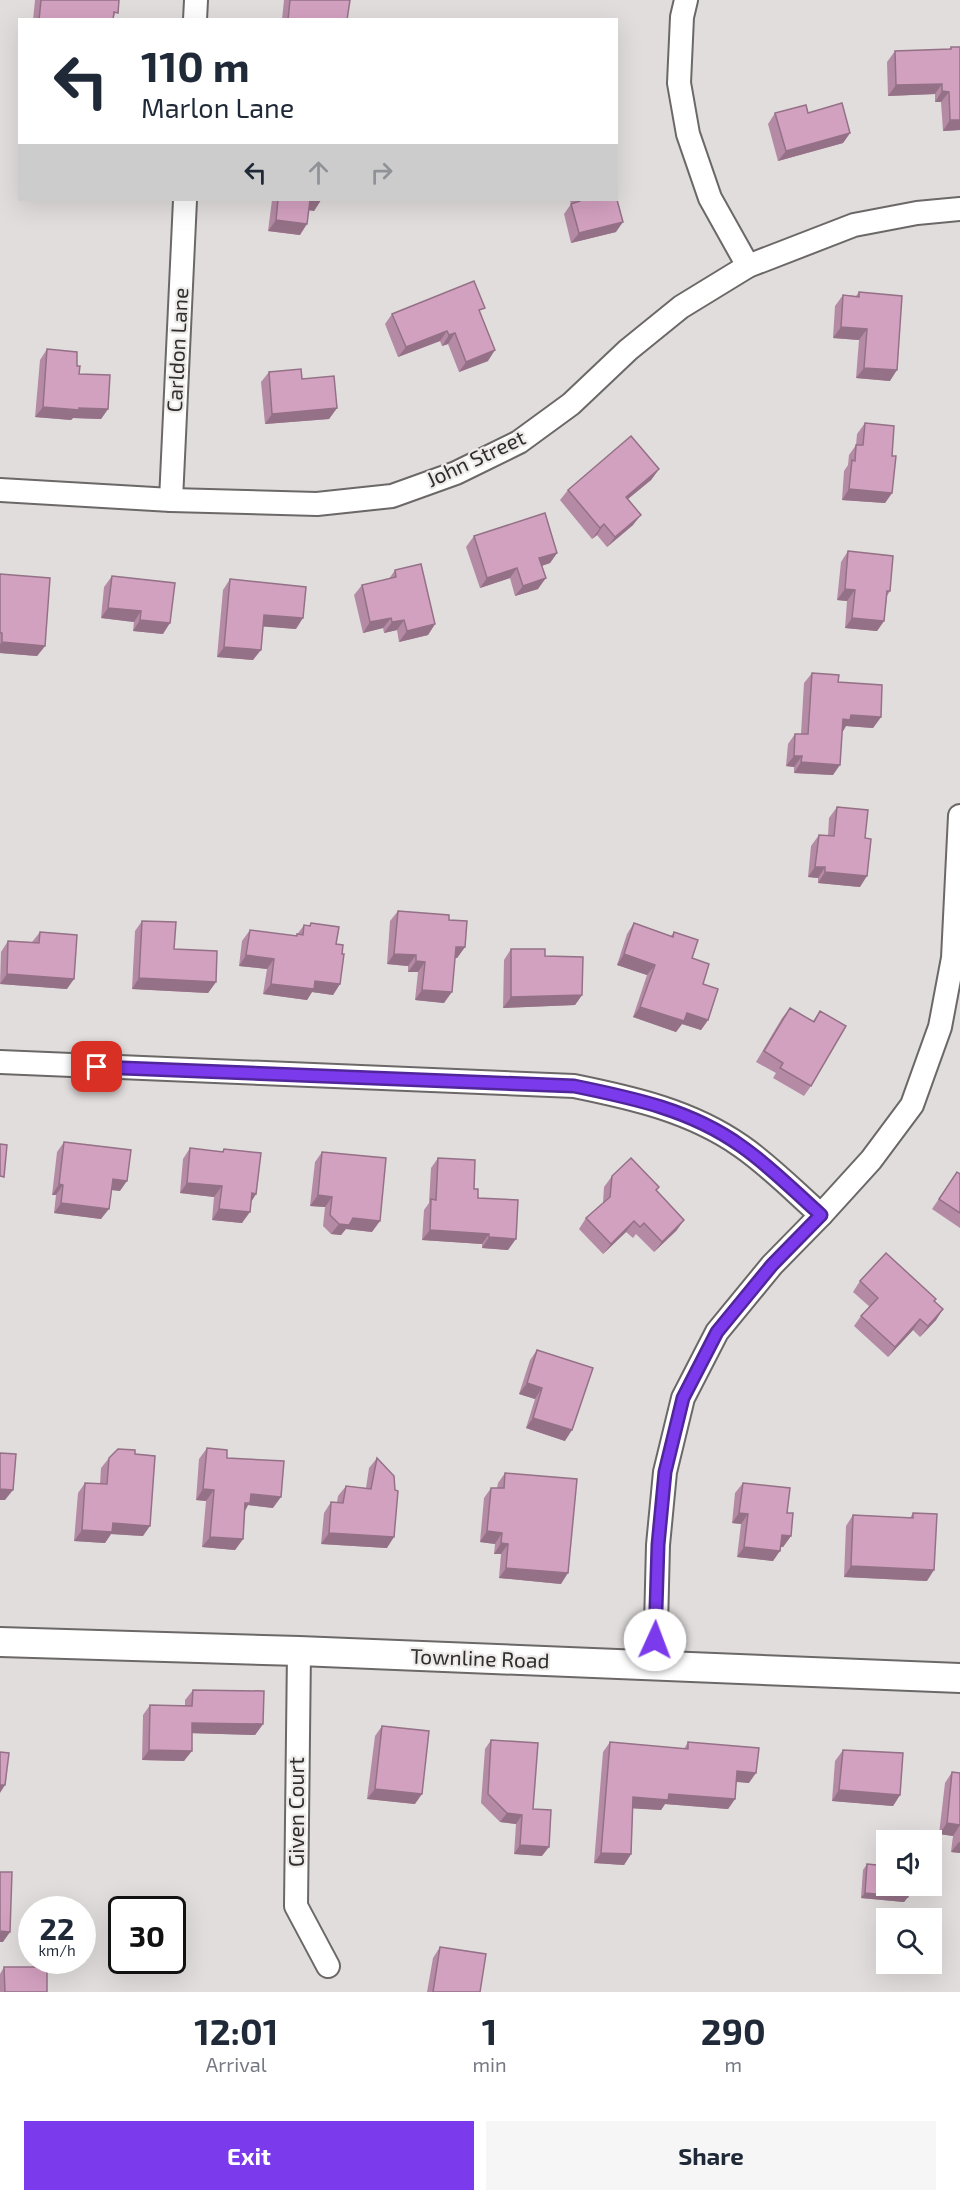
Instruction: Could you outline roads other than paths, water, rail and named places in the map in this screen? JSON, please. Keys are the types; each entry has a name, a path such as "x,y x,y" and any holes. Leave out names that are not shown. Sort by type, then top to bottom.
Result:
{"street":[{"path":"195,18 196,0"},
{"path":"686,0 682,17 679,83 688,134 710,198 748,266"},
{"name":"Carldon Lane","path":"171,500 185,201"},
{"name":"John Street","path":"0,490 171,500 317,504 392,496 456,473 519,442 571,404 628,350 681,307 748,266 854,225 917,213 960,209"},
{"path":"655,1666 658,1545 665,1472 683,1398 717,1332 772,1265 871,1160 912,1105 940,1027 953,958 960,816"},
{"path":"0,1062 574,1086 640,1099 692,1118 741,1146 821,1215"},
{"name":"Townline Road","path":"0,1642 299,1651 960,1678"},
{"name":"Given Court","path":"299,1651 297,1906 328,1966"}]}
